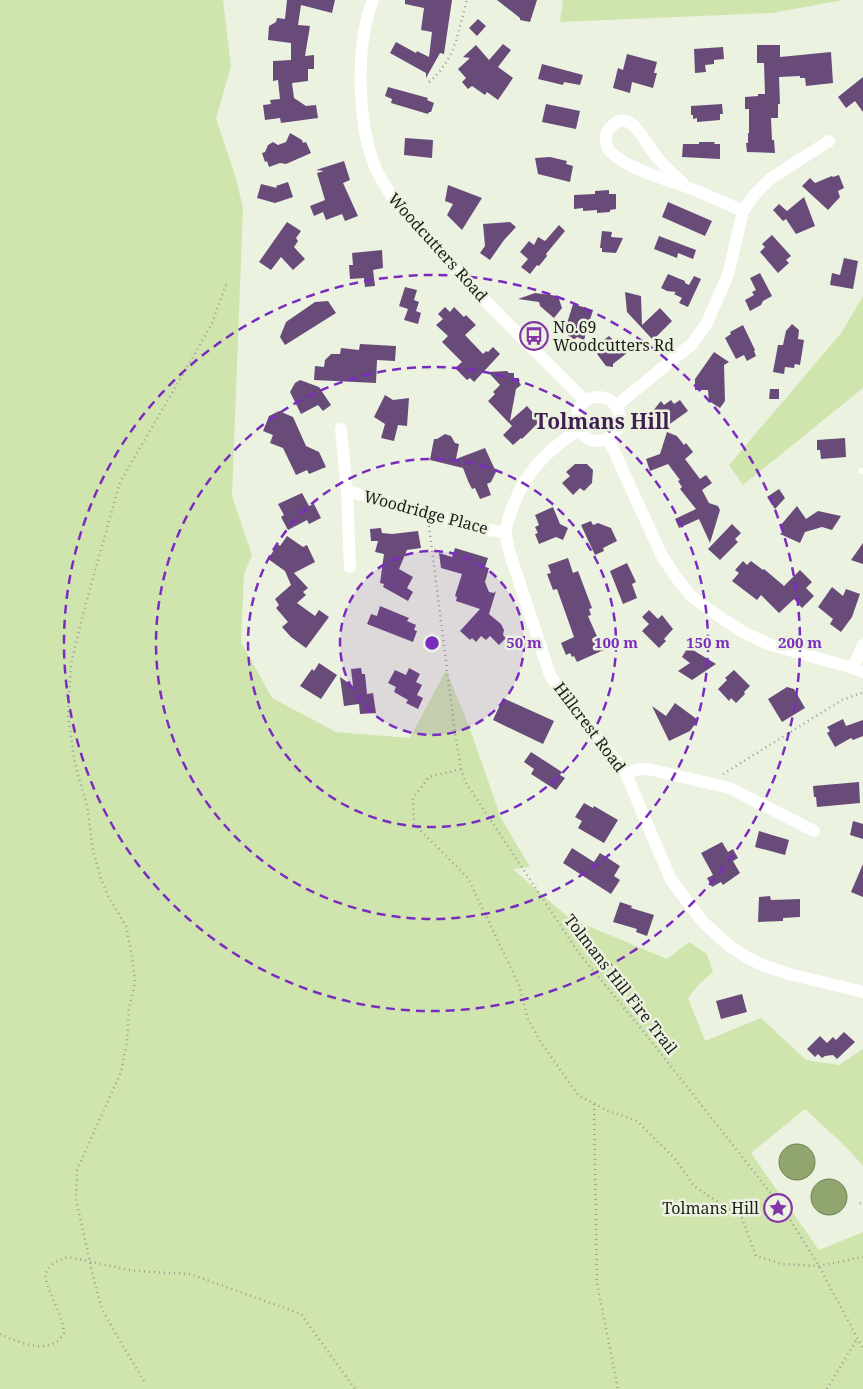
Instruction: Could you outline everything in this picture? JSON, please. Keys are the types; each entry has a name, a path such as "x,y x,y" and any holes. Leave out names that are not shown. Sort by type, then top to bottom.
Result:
{"street":[{"name":"Woodcutters Road","path":"373,0 368,11 363,38 362,104 369,149 376,170 403,211 456,270 584,400"},
{"path":"685,186 655,156 640,132 633,125 618,122 610,128 606,134 606,140 613,155 644,171 743,211"},
{"path":"616,406 692,344 707,323 728,275 743,211 755,194 770,179 829,141"},
{"path":"592,397 605,398 616,406 619,413 618,427 608,438 595,441 582,435 578,430 575,417 577,410 584,400 592,397"},
{"name":"Woodridge Place","path":"341,429 347,491 350,567"},
{"name":"Hillcrest Road","path":"578,430 550,450 531,471 516,498 506,532 509,551 550,675 626,774 671,880 703,922 728,945 765,966 789,974 863,992"},
{"path":"608,438 661,554 675,576 692,597 747,634 771,644 858,670 863,645"},
{"name":"Woodridge Place","path":"347,491 488,530 506,532"},
{"path":"626,774 639,769 648,769 730,788 814,831"}],"path":[{"path":"429,82 440,73 448,62 467,0"},
{"path":"144,1381 102,1310 76,1199 77,1170 121,1072 127,1041 129,1008 135,983 126,926 109,898 101,879 75,764 68,716 71,664 120,482 212,323 227,282"},
{"name":"Tolmans Hill Fire Trail","path":"427,512 455,733 461,769 466,782 578,952 647,1036 784,1210 819,1266 863,1349"},
{"path":"734,768 842,700 861,694 863,690"},
{"path":"461,769 429,777 413,798 414,824 468,878 519,985 528,1020 542,1044 578,1095 606,1110 637,1120 676,1160 694,1186 742,1218 756,1256 782,1264 819,1266 863,1257"},
{"path":"594,1104 597,1283 618,1389"},
{"path":"0,1334 26,1344 42,1346 56,1342 64,1333 63,1324 47,1288 45,1274 50,1266 58,1260 68,1258 135,1271 190,1274 301,1314 355,1389"},
{"path":"827,1389 857,1339"}],"shaded area":[{"path":"0,0 223,0 231,67 216,118 235,175 243,208 232,496 252,555 244,574 241,642 272,698 336,732 410,738 446,670 469,726 501,818 530,867 513,869 569,918 667,959 689,942 707,954 713,972 699,984 688,998 705,1041 761,1018 806,1060 839,1065 863,1049 863,1166 846,1147 805,1109 751,1153 819,1250 863,1232 863,1389 0,1389"},
{"path":"563,0 843,0 772,13 560,22"},
{"path":"863,296 863,388 743,485 729,465 842,332"},
{"path":"797,1144 810,1149 815,1162 810,1175 797,1180 784,1175 779,1162 784,1149"},
{"path":"829,1179 836,1180 842,1184 846,1190 846,1204 842,1210 836,1214 829,1215 822,1214 816,1210 812,1204 811,1197 812,1190 816,1184 822,1180"}],"building":[{"path":"287,0 335,0 332,13 301,5 298,25 310,26 305,56 314,55 314,69 308,69 308,81 292,83 294,98 306,106 316,105 318,118 281,123 280,118 265,120 263,105 271,104 270,100 280,99 278,80 273,81 273,61 291,60 291,43 268,40 269,26 276,22 277,18 285,19"},
{"path":"405,0 452,0 444,54 440,53 426,78 426,73 390,53 396,42 416,53 417,51 429,57 432,32 421,30 424,8 405,4"},
{"path":"497,0 537,0 530,22 520,20 520,18"},
{"path":"478,19 486,26 477,36 469,28"},
{"path":"503,44 511,50 498,67 513,78 498,100 487,92 485,95 472,86 468,89 462,82 466,78 458,69 470,58 463,57 476,45 489,60"},
{"path":"757,45 780,45 780,57 831,52 833,83 806,86 805,78 800,78 800,76 779,77 780,104 778,104 778,118 771,118 772,140 774,140 775,153 747,152 749,109 745,109 745,97 765,94 764,63 757,63"},
{"path":"723,47 724,59 714,60 714,64 705,65 706,72 695,73 694,49"},
{"path":"627,54 657,62 654,73 657,73 653,88 632,82 630,93 613,88 618,68 623,70"},
{"path":"542,64 583,75 580,85 564,82 563,85 538,79"},
{"path":"863,77 863,112 855,101 846,108 838,97"},
{"path":"388,87 428,98 427,100 434,103 431,112 428,114 391,103 392,99 385,96"},
{"path":"546,104 580,111 576,129 542,122"},
{"path":"722,104 723,114 720,114 720,120 697,122 697,118 693,119 693,115 691,115 691,106"},
{"path":"290,133 302,140 303,143 306,142 311,153 286,164 280,163 269,167 262,153 273,142 278,145 286,142"},
{"path":"405,138 433,140 432,158 404,155"},
{"path":"699,142 715,142 714,144 720,144 720,159 682,157 683,144 699,144"},
{"path":"550,157 567,161 566,164 573,166 570,182 538,174 535,158"},
{"path":"344,161 350,180 343,183 358,216 345,221 342,214 326,220 323,212 314,216 310,206 325,200 317,173 324,171 316,170"},
{"path":"839,175 844,188 838,191 840,197 828,210 802,186 810,178 815,183"},
{"path":"288,182 293,197 275,203 257,198 261,184 277,188 276,186"},
{"path":"448,185 482,198 462,230 447,215 453,204 445,201"},
{"path":"609,190 609,194 616,194 616,209 610,210 610,212 597,213 597,210 583,211 583,208 574,209 574,195 595,194 595,191"},
{"path":"804,197 815,226 796,234 786,219 783,221 773,210 779,204 787,211"},
{"path":"668,202 712,221 705,236 662,217"},
{"path":"287,222 301,231 296,238 298,241 294,247 305,259 293,270 281,257 271,270 259,262"},
{"path":"510,222 516,227 490,260 480,253 485,246 483,224"},
{"path":"559,225 565,231 546,254 547,256 539,266 537,265 530,274 521,267 528,259 520,252 529,241 534,245 538,237 545,241"},
{"path":"602,231 612,232 611,237 623,238 616,253 602,252 602,248 600,248"},
{"path":"772,235 791,256 786,260 789,263 778,273 760,252 765,247 762,244"},
{"path":"659,236 696,250 693,259 678,253 677,258 654,249"},
{"path":"382,250 383,268 373,270 375,286 365,287 364,278 350,279 349,265 353,265 352,253"},
{"path":"844,258 858,261 853,289 830,285 832,273 840,275"},
{"path":"760,273 772,296 750,311 745,300 754,295 752,292 756,290 750,278"},
{"path":"668,274 685,281 689,285 694,276 701,279 688,307 679,303 682,298 674,294 676,292 661,288"},
{"path":"405,287 417,290 414,300 419,302 416,311 421,313 418,324 404,320 408,309 399,306"},
{"path":"625,292 641,296 642,325 660,308 672,321 653,340 627,312"},
{"path":"535,293 558,296 562,308 554,318 540,306 539,302 518,299"},
{"path":"328,301 336,313 285,345 280,337 286,322 315,302"},
{"path":"573,304 593,310 584,340 577,337 575,339 570,338 565,330"},
{"path":"445,307 450,312 454,307 476,325 465,335 483,354 493,347 500,354 474,382 470,378 467,380 455,368 462,362 442,342 448,336 436,325 443,319 438,314"},
{"path":"792,324 799,330 798,339 804,340 800,365 795,364 794,368 785,367 784,374 773,372 778,345 783,345 786,331"},
{"path":"743,325 756,356 747,361 744,355 736,359 725,338 731,334 730,332"},
{"path":"609,336 615,342 617,341 627,353 613,364 613,367 606,366 597,354 599,352 595,347"},
{"path":"360,344 396,346 395,361 377,360 376,383 314,380 315,366 324,367 325,360 331,354 340,354 341,348 359,350"},
{"path":"714,352 729,362 724,365 725,401 720,408 709,401 708,390 695,390 695,379"},
{"path":"507,371 514,373 514,378 519,378 521,385 516,389 510,421 527,406 539,422 513,445 503,435 512,426 488,401 500,385 488,372"},
{"path":"300,380 319,387 331,405 323,411 318,405 301,414 290,392 295,383"},
{"path":"770,389 779,389 779,399 769,399"},
{"path":"385,395 393,400 409,398 407,426 398,425 394,441 381,438 385,424 374,417"},
{"path":"671,400 674,404 680,400 688,411 660,431 648,417 661,401 664,405"},
{"path":"279,411 293,417 306,446 319,452 326,467 309,474 307,470 296,475 283,448 270,443 273,435 263,431 269,416"},
{"path":"667,432 677,436 684,445 686,443 693,452 685,459 700,479 706,475 712,483 702,490 709,503 718,506 720,510 710,543 699,519 679,528 675,519 696,509 680,489 682,487 678,481 680,480 668,464 650,471 646,459 660,454"},
{"path":"445,434 451,436 455,443 459,444 456,459 485,448 496,472 491,482 487,484 491,495 480,499 475,488 472,489 463,468 430,460 434,439"},
{"path":"845,438 846,457 821,459 820,450 817,450 817,440"},
{"path":"575,464 587,464 593,470 592,483 584,491 580,488 573,495 562,483 570,476 566,472"},
{"path":"779,489 785,498 775,509 767,497"},
{"path":"302,493 309,506 314,504 321,518 309,524 307,520 288,530 281,517 284,515 278,504"},
{"path":"797,506 806,519 818,511 841,516 832,530 822,527 805,532 800,543 780,534 783,532 780,526"},
{"path":"553,507 560,524 568,528 563,540 556,537 539,544 535,534 538,533 535,527 539,525 535,515"},
{"path":"591,521 593,525 598,523 611,528 617,541 603,548 604,551 595,555 581,525"},
{"path":"732,524 741,533 735,539 738,542 720,560 708,549"},
{"path":"381,528 382,533 392,534 418,531 421,548 407,550 399,569 413,577 407,588 413,592 408,601 383,587 384,584 380,583 384,554 375,552 378,541 371,541 370,529"},
{"path":"287,536 303,547 307,545 315,562 294,573 308,588 303,592 306,595 297,603 315,616 319,610 329,617 306,648 291,637 282,627 288,622 276,608 279,605 275,599 291,585 285,571 268,559 278,544 280,546"},
{"path":"863,543 863,564 851,560"},
{"path":"455,548 488,558 485,567 489,568 485,582 489,592 494,593 496,591 489,614 501,624 504,630 503,635 506,638 499,645 490,636 486,640 481,636 476,642 472,638 470,640 460,631 480,609 456,601 457,597 455,596 462,574 441,568 439,553 452,557"},
{"path":"568,558 573,573 578,571 592,608 589,609 591,615 588,616 599,641 601,639 606,649 577,662 570,653 566,655 561,643 574,637 557,589 553,590 547,574 551,573 548,565"},
{"path":"743,561 747,565 751,561 784,586 800,570 812,582 806,588 814,596 802,608 794,599 779,613 761,595 757,600 732,581 739,573 735,570"},
{"path":"627,563 636,582 632,584 637,598 623,604 610,571"},
{"path":"832,587 843,596 846,589 860,594 852,617 841,632 830,624 833,619 818,607"},
{"path":"380,606 409,618 407,621 416,625 414,630 417,631 413,642 367,624 371,614 377,616"},
{"path":"649,610 658,619 662,615 673,629 659,648 642,631 649,624 642,617"},
{"path":"688,647 716,664 692,680 678,671 690,663 682,657"},
{"path":"319,663 337,675 321,699 300,686 312,669 314,671"},
{"path":"361,668 362,674 365,674 367,694 373,693 376,713 360,714 359,704 344,706 340,677 353,686 351,669"},
{"path":"409,668 420,674 416,682 422,685 417,695 423,698 418,709 406,703 408,700 394,692 396,687 388,683 395,670 406,675"},
{"path":"734,670 750,686 736,703 731,698 729,701 718,689 727,680 725,678"},
{"path":"787,687 794,689 805,708 782,722 768,699"},
{"path":"503,698 554,721 543,744 493,720"},
{"path":"675,703 698,720 690,731 669,741 652,706 666,716"},
{"path":"843,719 846,726 863,720 863,736 853,740 851,738 835,747 827,733 830,731 827,727"},
{"path":"531,752 562,772 560,775 565,778 556,790 531,774 534,769 524,762"},
{"path":"859,782 860,803 817,807 813,786"},
{"path":"584,803 593,808 594,806 618,820 604,843 578,828 582,821 575,817"},
{"path":"853,821 863,824 863,839 850,835"},
{"path":"759,831 789,840 785,855 755,847"},
{"path":"722,842 728,852 733,849 738,858 733,861 740,873 723,885 721,882 712,887 707,878 713,875 701,853"},
{"path":"572,848 594,862 600,853 620,866 614,876 620,880 611,894 563,863"},
{"path":"863,864 863,897 851,892"},
{"path":"770,896 771,900 800,899 800,917 783,918 783,921 758,922 759,897"},
{"path":"620,902 632,906 631,908 654,915 647,936 636,932 637,929 613,922"},
{"path":"742,994 747,1012 721,1019 716,1001"},
{"path":"844,1032 855,1042 837,1059 833,1055 822,1058 818,1054 815,1057 807,1049 820,1036 827,1043 833,1037 836,1040"}],"place":[{"name":"No.69 Woodcutters Rd","path":"534,336"},
{"name":"Tolmans Hill","path":"778,1208"}],"district":[{"name":"Tolmans Hill","path":"602,422"}]}
